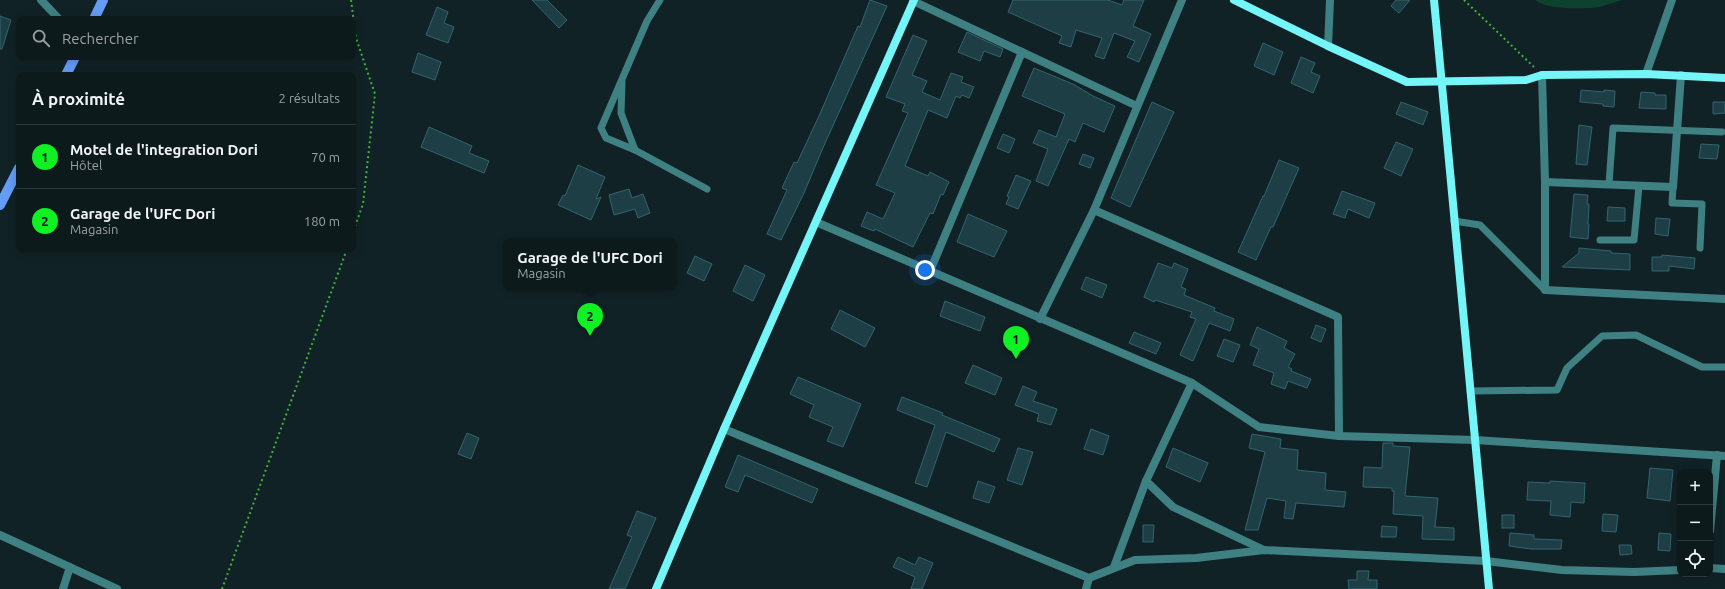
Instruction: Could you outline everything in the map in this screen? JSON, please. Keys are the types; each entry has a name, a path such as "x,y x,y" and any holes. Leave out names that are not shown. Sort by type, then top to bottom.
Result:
{"main road":[{"path":"95,16 103,0"},
{"path":"68,72 74,60"},
{"path":"0,205 16,174"}],"street":[{"path":"41,0 56,16"},
{"path":"656,589 724,429 914,0 1137,106"},
{"path":"1040,319 1094,210 1182,0"},
{"path":"1234,0 1328,46 1407,82 1526,80 1542,75 1646,74 1725,78"},
{"path":"1328,46 1330,0"},
{"path":"1434,0 1489,589"},
{"path":"1646,74 1672,0"},
{"path":"930,271 1022,52"},
{"path":"1542,75 1545,182 1545,290 1725,299"},
{"path":"1545,182 1673,187 1681,75"},
{"path":"1094,210 1338,317 1339,436"},
{"path":"816,222 1192,384 1259,427 1339,436 1475,440 1721,456 1713,511"},
{"path":"1114,567 1146,481 1192,384"},
{"path":"724,429 1090,578"},
{"path":"1146,481 1172,507 1264,550"},
{"path":"0,534 117,589"},
{"path":"1086,589 1090,578 1114,567 1135,560 1203,558 1264,550 1486,561 1562,570 1634,572 1677,570"},
{"path":"63,589 70,567"},
{"path":"1713,568 1725,569"}],"lane":[{"path":"660,0 647,22 601,128 606,138 635,150 707,189"},
{"path":"622,78 621,113 635,150"},
{"path":"1609,184 1614,128 1722,132"},
{"path":"1600,240 1634,240 1639,186"},
{"path":"1673,187 1672,203 1702,204 1700,248"},
{"path":"1454,221 1480,225 1545,290"},
{"path":"1470,390 1557,390 1567,368 1602,336 1636,335 1702,367 1725,367"}],"path":[{"path":"351,0 353,16"},
{"path":"1464,0 1542,75"},
{"path":"356,38 375,94 363,204 356,224"},
{"path":"222,589 346,252"}],"shaded area":[{"path":"1535,0 1622,0 1600,7 1576,8 1548,6"}],"building":[{"path":"532,0 547,0 567,20 559,28"},
{"path":"870,0 887,6 804,193 781,240 767,234 787,190 782,188 794,162 797,163 819,116 858,26 860,27"},
{"path":"1013,0 1108,0 1122,5 1124,0 1144,0 1133,26 1151,34 1139,62 1127,57 1135,41 1114,33 1104,59 1095,56 1102,38 1076,30 1071,47 1059,43 1062,36 1008,12"},
{"path":"1396,0 1410,0 1399,13 1391,6"},
{"path":"437,7 448,12 444,23 454,27 448,43 426,35"},
{"path":"0,16 11,20 2,49 0,49"},
{"path":"967,32 1003,49 1000,57 984,51 980,61 958,52"},
{"path":"913,35 927,41 912,75 927,81 922,92 940,100 951,73 963,77 961,82 974,87 969,98 962,95 960,98 956,96 947,118 928,110 905,166 928,176 930,172 949,182 943,195 941,194 933,214 930,213 913,247 875,229 874,231 861,226 867,212 883,219 895,193 876,185 908,113 902,111 905,104 886,97"},
{"path":"1263,43 1283,52 1274,75 1254,66"},
{"path":"418,53 441,62 435,80 412,72"},
{"path":"1301,57 1315,63 1311,72 1320,76 1313,93 1291,83"},
{"path":"1034,68 1073,84 1093,96 1115,106 1104,132 1083,123 1075,142 1069,139 1048,186 1036,181 1048,149 1033,143 1039,130 1056,137 1065,114 1022,96"},
{"path":"1581,90 1604,92 1604,90 1615,91 1614,107 1603,106 1603,104 1580,102"},
{"path":"1641,92 1655,93 1655,95 1666,95 1666,109 1639,108"},
{"path":"1152,102 1174,112 1130,207 1111,198"},
{"path":"1401,102 1428,112 1423,125 1396,114"},
{"path":"1713,102 1725,102 1725,113 1713,114"},
{"path":"1579,125 1592,127 1587,165 1576,164"},
{"path":"429,127 472,146 469,153 489,161 484,173 421,147"},
{"path":"1003,134 1015,139 1009,153 997,148"},
{"path":"1396,142 1413,149 1401,176 1384,168"},
{"path":"1701,144 1719,145 1717,159 1699,158"},
{"path":"1083,154 1094,158 1090,168 1079,164"},
{"path":"1279,160 1299,168 1273,227 1271,227 1256,260 1238,252"},
{"path":"578,165 605,177 596,199 601,197 591,220 558,205 563,195 565,196"},
{"path":"1016,175 1031,181 1018,209 1006,204 1009,197 1007,196"},
{"path":"629,189 632,198 643,194 650,213 638,218 635,209 614,215 609,195"},
{"path":"1342,191 1375,203 1369,218 1348,209 1345,218 1333,214"},
{"path":"1574,194 1588,195 1588,239 1570,237"},
{"path":"1608,207 1625,208 1625,221 1607,221"},
{"path":"968,214 1007,231 994,257 957,242"},
{"path":"1656,218 1670,219 1668,236 1655,234"},
{"path":"1579,248 1611,251 1611,253 1630,254 1630,270 1562,267 1579,253"},
{"path":"1662,255 1695,258 1694,269 1669,266 1669,271 1652,271 1652,257 1662,257"},
{"path":"695,256 712,264 704,281 687,273"},
{"path":"1158,263 1172,268 1174,263 1188,269 1181,287 1186,289 1184,295 1215,308 1214,311 1234,319 1230,331 1209,323 1193,361 1180,355 1196,319 1190,317 1192,312 1155,300 1154,302 1144,297"},
{"path":"745,265 765,275 753,301 733,291"},
{"path":"1086,277 1107,285 1102,298 1081,289"},
{"path":"945,301 985,317 980,331 940,316"},
{"path":"840,310 875,328 865,347 831,329"},
{"path":"1316,325 1326,329 1321,342 1311,338"},
{"path":"1257,327 1287,341 1284,348 1295,354 1288,367 1292,369 1291,371 1311,379 1307,388 1288,381 1285,389 1271,384 1274,373 1253,365 1259,349 1250,345"},
{"path":"1134,332 1161,343 1156,354 1129,343"},
{"path":"1224,339 1240,345 1233,362 1217,356"},
{"path":"973,365 1002,378 995,395 965,383"},
{"path":"798,377 861,404 843,447 827,441 833,427 809,417 814,405 790,394"},
{"path":"1023,386 1037,392 1033,401 1057,409 1051,425 1037,421 1039,414 1015,405"},
{"path":"902,397 943,413 942,415 1000,439 994,452 946,432 927,487 915,483 935,425 897,410"},
{"path":"1091,429 1109,436 1103,455 1084,449"},
{"path":"467,433 479,438 471,459 458,454"},
{"path":"1252,434 1281,439 1280,448 1298,450 1297,470 1326,473 1325,490 1346,492 1344,507 1296,503 1293,519 1284,518 1286,501 1267,498 1258,530 1245,530 1265,452 1249,448"},
{"path":"1383,443 1393,443 1393,446 1410,447 1405,496 1438,498 1435,527 1454,528 1454,540 1422,539 1423,516 1393,514 1394,491 1392,491 1392,488 1363,487 1364,467 1382,468"},
{"path":"1018,448 1033,452 1022,485 1007,480"},
{"path":"1173,448 1208,463 1200,482 1166,467"},
{"path":"738,455 818,489 812,503 745,475 738,492 725,487"},
{"path":"1650,468 1673,470 1670,501 1647,498"},
{"path":"978,481 995,487 989,503 973,498"},
{"path":"1550,481 1585,483 1584,503 1571,502 1570,517 1550,515 1551,501 1527,500 1528,482 1550,483"},
{"path":"637,511 656,518 625,589 609,589 632,537 627,535"},
{"path":"1603,514 1618,515 1616,532 1602,531"},
{"path":"1502,515 1514,515 1514,528 1502,528"},
{"path":"1143,525 1154,525 1153,542 1143,542"},
{"path":"1382,526 1397,527 1396,537 1381,537"},
{"path":"1510,533 1534,535 1534,539 1562,540 1561,549 1531,549 1509,546"},
{"path":"1659,533 1671,534 1670,551 1658,550"},
{"path":"1619,545 1631,545 1632,554 1620,555"},
{"path":"898,557 915,565 919,557 933,563 922,589 911,589 915,577 893,567"},
{"path":"1357,571 1369,571 1368,580 1377,580 1377,589 1349,589 1348,580 1357,580"}],"place":[{"name":"Garage de l'UFC Dori","path":"590,336"},
{"name":"Motel de l'integration Dori","path":"1016,359"}]}
